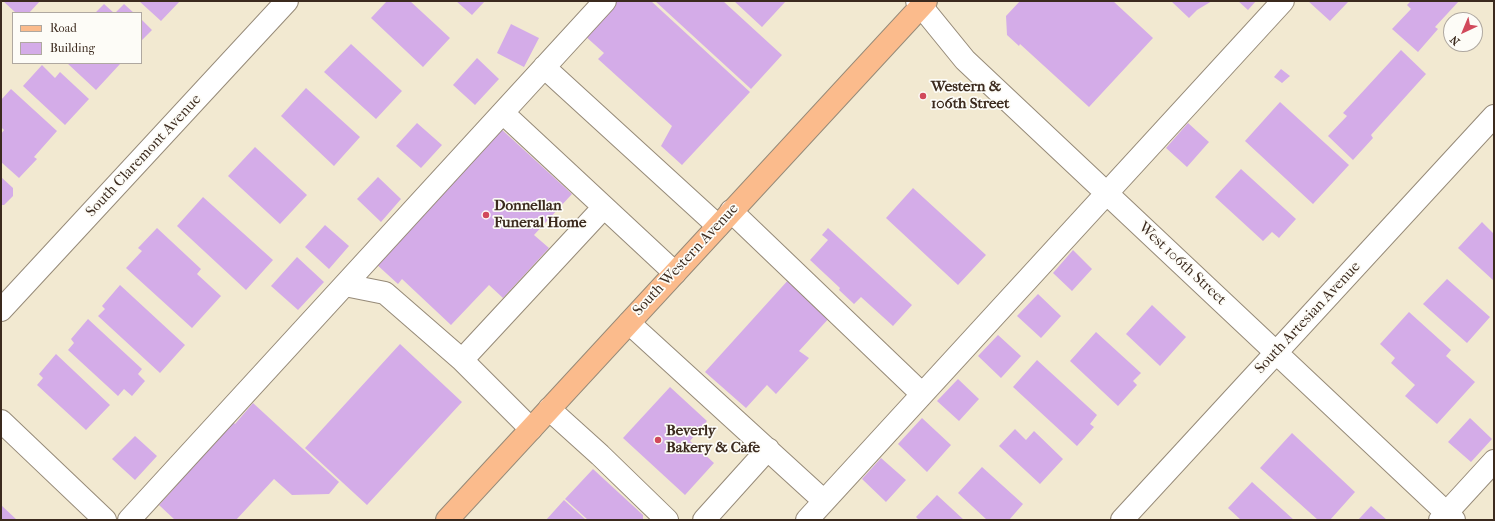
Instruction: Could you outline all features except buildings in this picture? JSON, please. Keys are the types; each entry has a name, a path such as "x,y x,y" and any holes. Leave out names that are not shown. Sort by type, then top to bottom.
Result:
{"main road":[{"name":"South Western Avenue","path":"447,520 725,219 921,3"}],"street":[{"name":"South Claremont Avenue","path":"1,310 287,1"},
{"path":"129,520 604,1"},
{"path":"806,520 1283,1"},
{"name":"West 106th Street","path":"921,3 965,60 1276,352 1447,518"},
{"path":"544,67 725,219 922,394"},
{"path":"502,113 675,273"},
{"name":"South Artesian Avenue","path":"1122,520 1494,116"},
{"path":"462,360 604,207"},
{"path":"345,285 385,293 462,360 531,428"},
{"path":"629,323 824,501"},
{"path":"549,409 600,455 667,520"},
{"path":"1,421 106,520"},
{"path":"704,520 768,449"},
{"path":"1447,518 1494,461"}],"place":[{"name":"Western & 106th Street","path":"923,96"},
{"name":"Donnellan Funeral Home","path":"486,215"},
{"name":"Beverly Bakery & Cafe","path":"658,440"}]}
